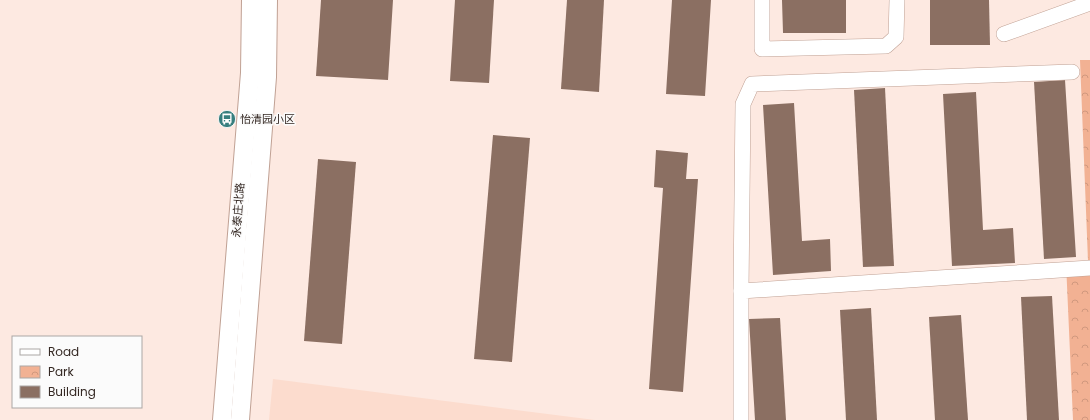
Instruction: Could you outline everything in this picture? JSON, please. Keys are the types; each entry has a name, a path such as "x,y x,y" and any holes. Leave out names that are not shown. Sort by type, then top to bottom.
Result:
{"street":[{"name":"永泰庄北路","path":"222,420 250,73 251,0"},
{"name":"永泰庄北路","path":"240,420 267,77 268,0"},
{"path":"762,0 762,49 886,46 896,37 897,0"},
{"path":"1004,34 1090,3"},
{"path":"741,420 743,104 752,84 1072,72"},
{"path":"741,291 1090,268"}],"shaded area":[{"path":"273,379 595,420 269,420"}],"green space":[{"path":"1080,60 1090,60 1090,420 1073,420 1066,263 1088,261"}],"building":[{"path":"321,0 393,0 388,80 316,76"},
{"path":"455,0 494,0 489,83 450,81"},
{"path":"567,0 604,0 599,92 561,89"},
{"path":"672,0 711,0 705,96 666,94"},
{"path":"782,0 846,0 846,33 783,33"},
{"path":"930,0 989,0 990,45 930,45"},
{"path":"1065,80 1076,257 1044,259 1034,82"},
{"path":"885,88 894,266 863,267 854,90"},
{"path":"976,92 983,230 1013,228 1015,263 952,266 943,94"},
{"path":"794,103 802,241 830,239 831,271 773,275 763,105"},
{"path":"493,135 530,138 512,362 474,359"},
{"path":"656,150 688,153 686,179 698,179 683,392 649,389 663,188 654,187"},
{"path":"318,159 356,162 342,344 304,341"},
{"path":"1052,296 1059,420 1027,420 1021,297"},
{"path":"871,308 877,420 846,420 840,310"},
{"path":"961,315 968,420 935,420 929,317"},
{"path":"780,318 786,420 755,420 749,319"}],"place":[{"name":"怡清园小区","path":"227,119"}]}
